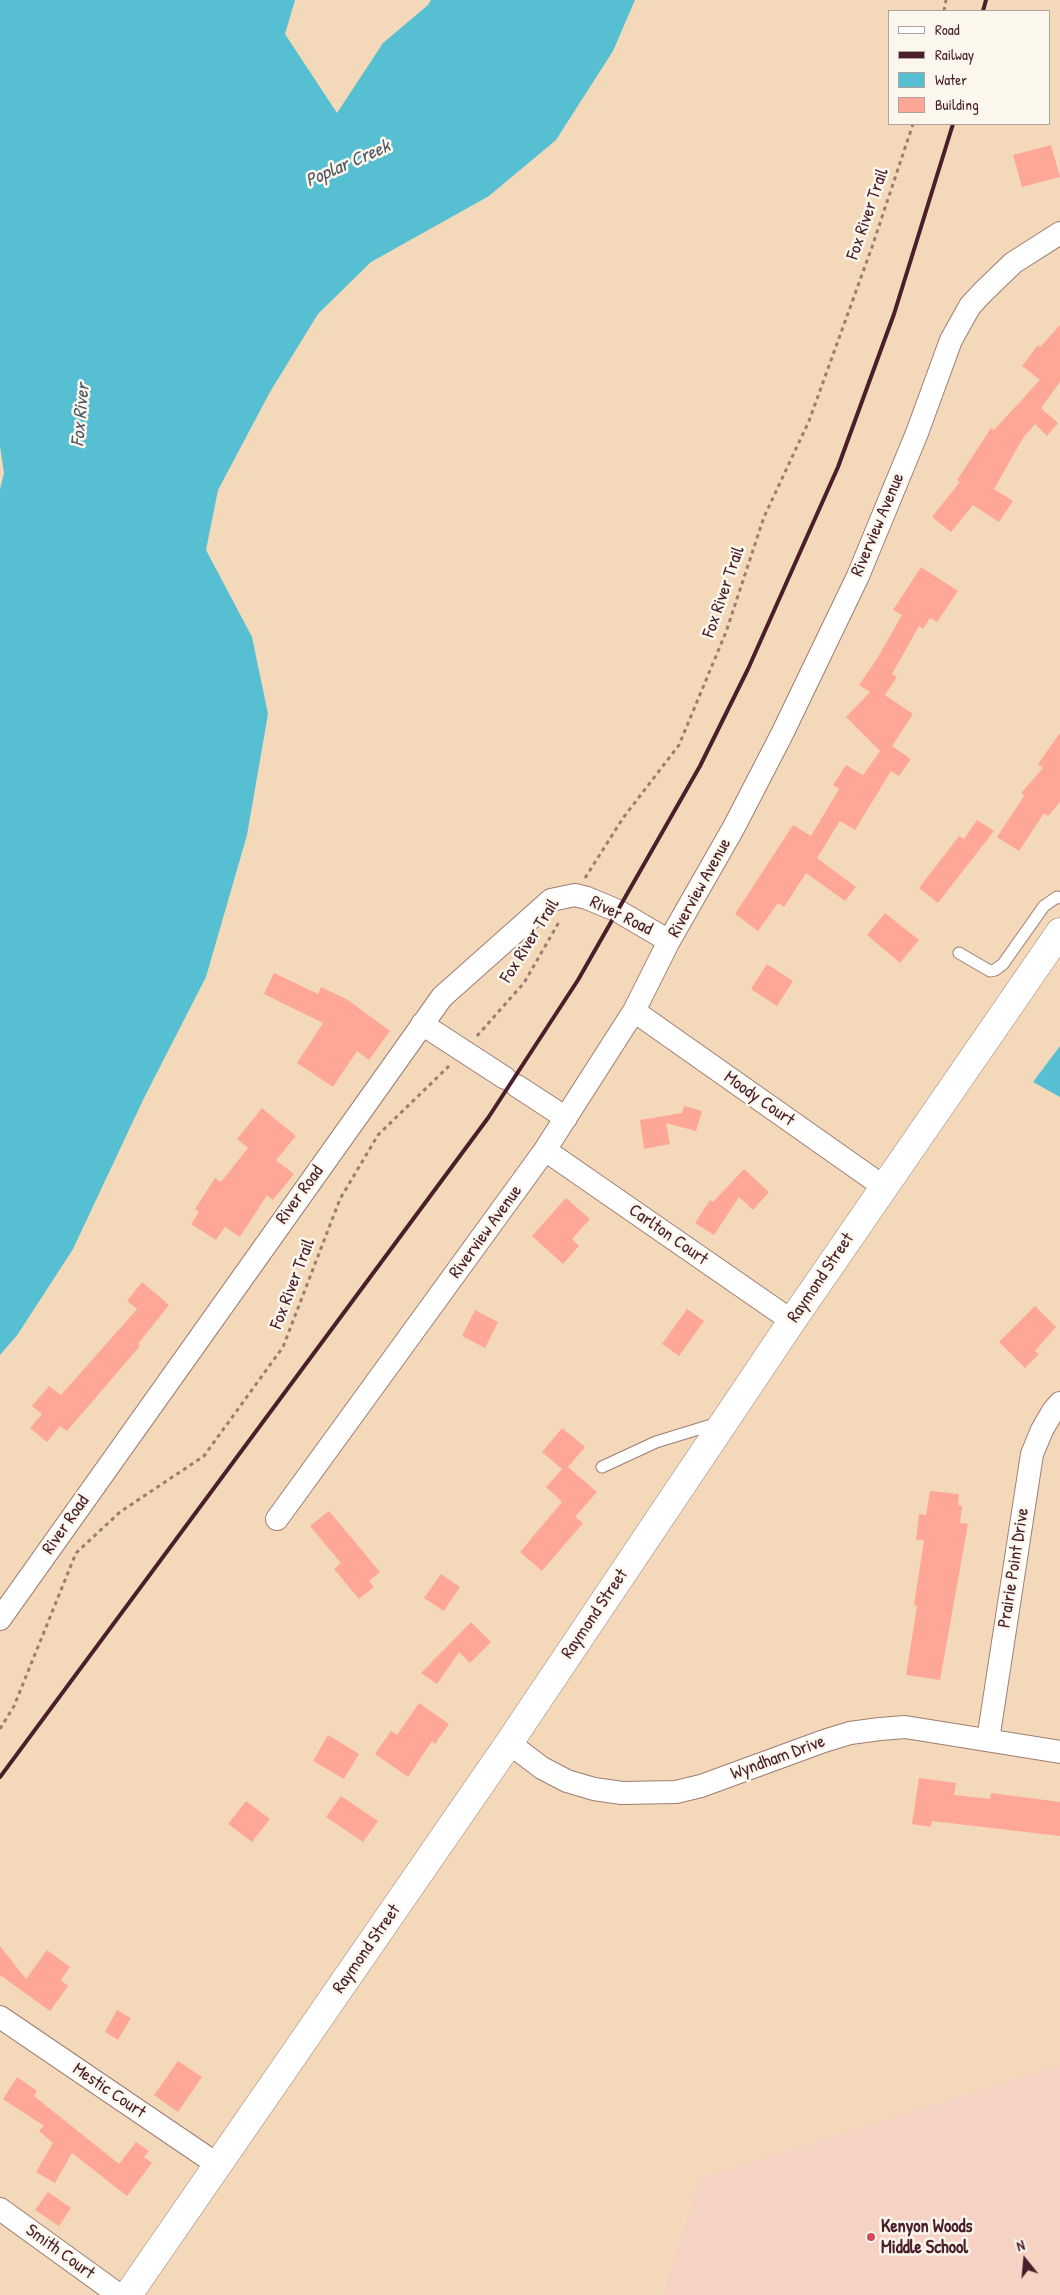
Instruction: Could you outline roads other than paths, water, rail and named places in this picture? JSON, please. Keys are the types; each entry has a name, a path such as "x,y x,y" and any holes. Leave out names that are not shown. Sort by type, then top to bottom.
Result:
{"street":[{"name":"Riverview Avenue","path":"277,1519 545,1150 634,1011 774,751 858,576 917,432 951,340 970,306 982,292 1013,263 1060,233"},
{"name":"River Road","path":"0,1619 442,997 551,900 575,896 618,911 670,941"},
{"name":"Raymond Street","path":"128,2295 509,1744 792,1321 1060,932"},
{"name":"Moody Court","path":"634,1011 884,1187"},
{"path":"422,1024 566,1118"},
{"name":"Carlton Court","path":"545,1150 792,1321"},
{"name":"Prairie Point Drive","path":"988,1740 1032,1454 1042,1430 1053,1410 1060,1403"},
{"name":"Wyndham Drive","path":"509,1744 542,1768 567,1781 594,1789 649,1794 676,1792 701,1786 850,1733 905,1727 1060,1752"},
{"name":"Mestic Court","path":"0,2017 218,2165"},
{"name":"Smith Court","path":"0,2209 119,2295"}],"lane":[{"path":"959,953 990,971 995,970 1003,964 1044,906 1057,897 1060,898"},
{"path":"602,1467 656,1442 725,1422"}],"water":[{"path":"0,0 295,0 285,34 337,113 383,43 428,5 431,0 635,0 613,51 556,140 489,196 371,262 318,314 270,392 218,490 206,550 252,637 268,714 247,835 206,977 144,1098 73,1249 18,1334 0,1355 0,489 4,473 0,446"},
{"path":"1060,1046 1060,1097 1033,1082"}],"railway":[{"path":"983,10 986,0"},
{"path":"0,1777 488,1118 578,980 700,766 748,669 838,467 894,314 953,125"}],"place":[{"name":"Kenyon Woods Middle School","path":"871,2237"}],"water label":[{"name":"Poplar Creek","path":"348,164"},
{"name":"Fox River","path":"81,415"}]}
